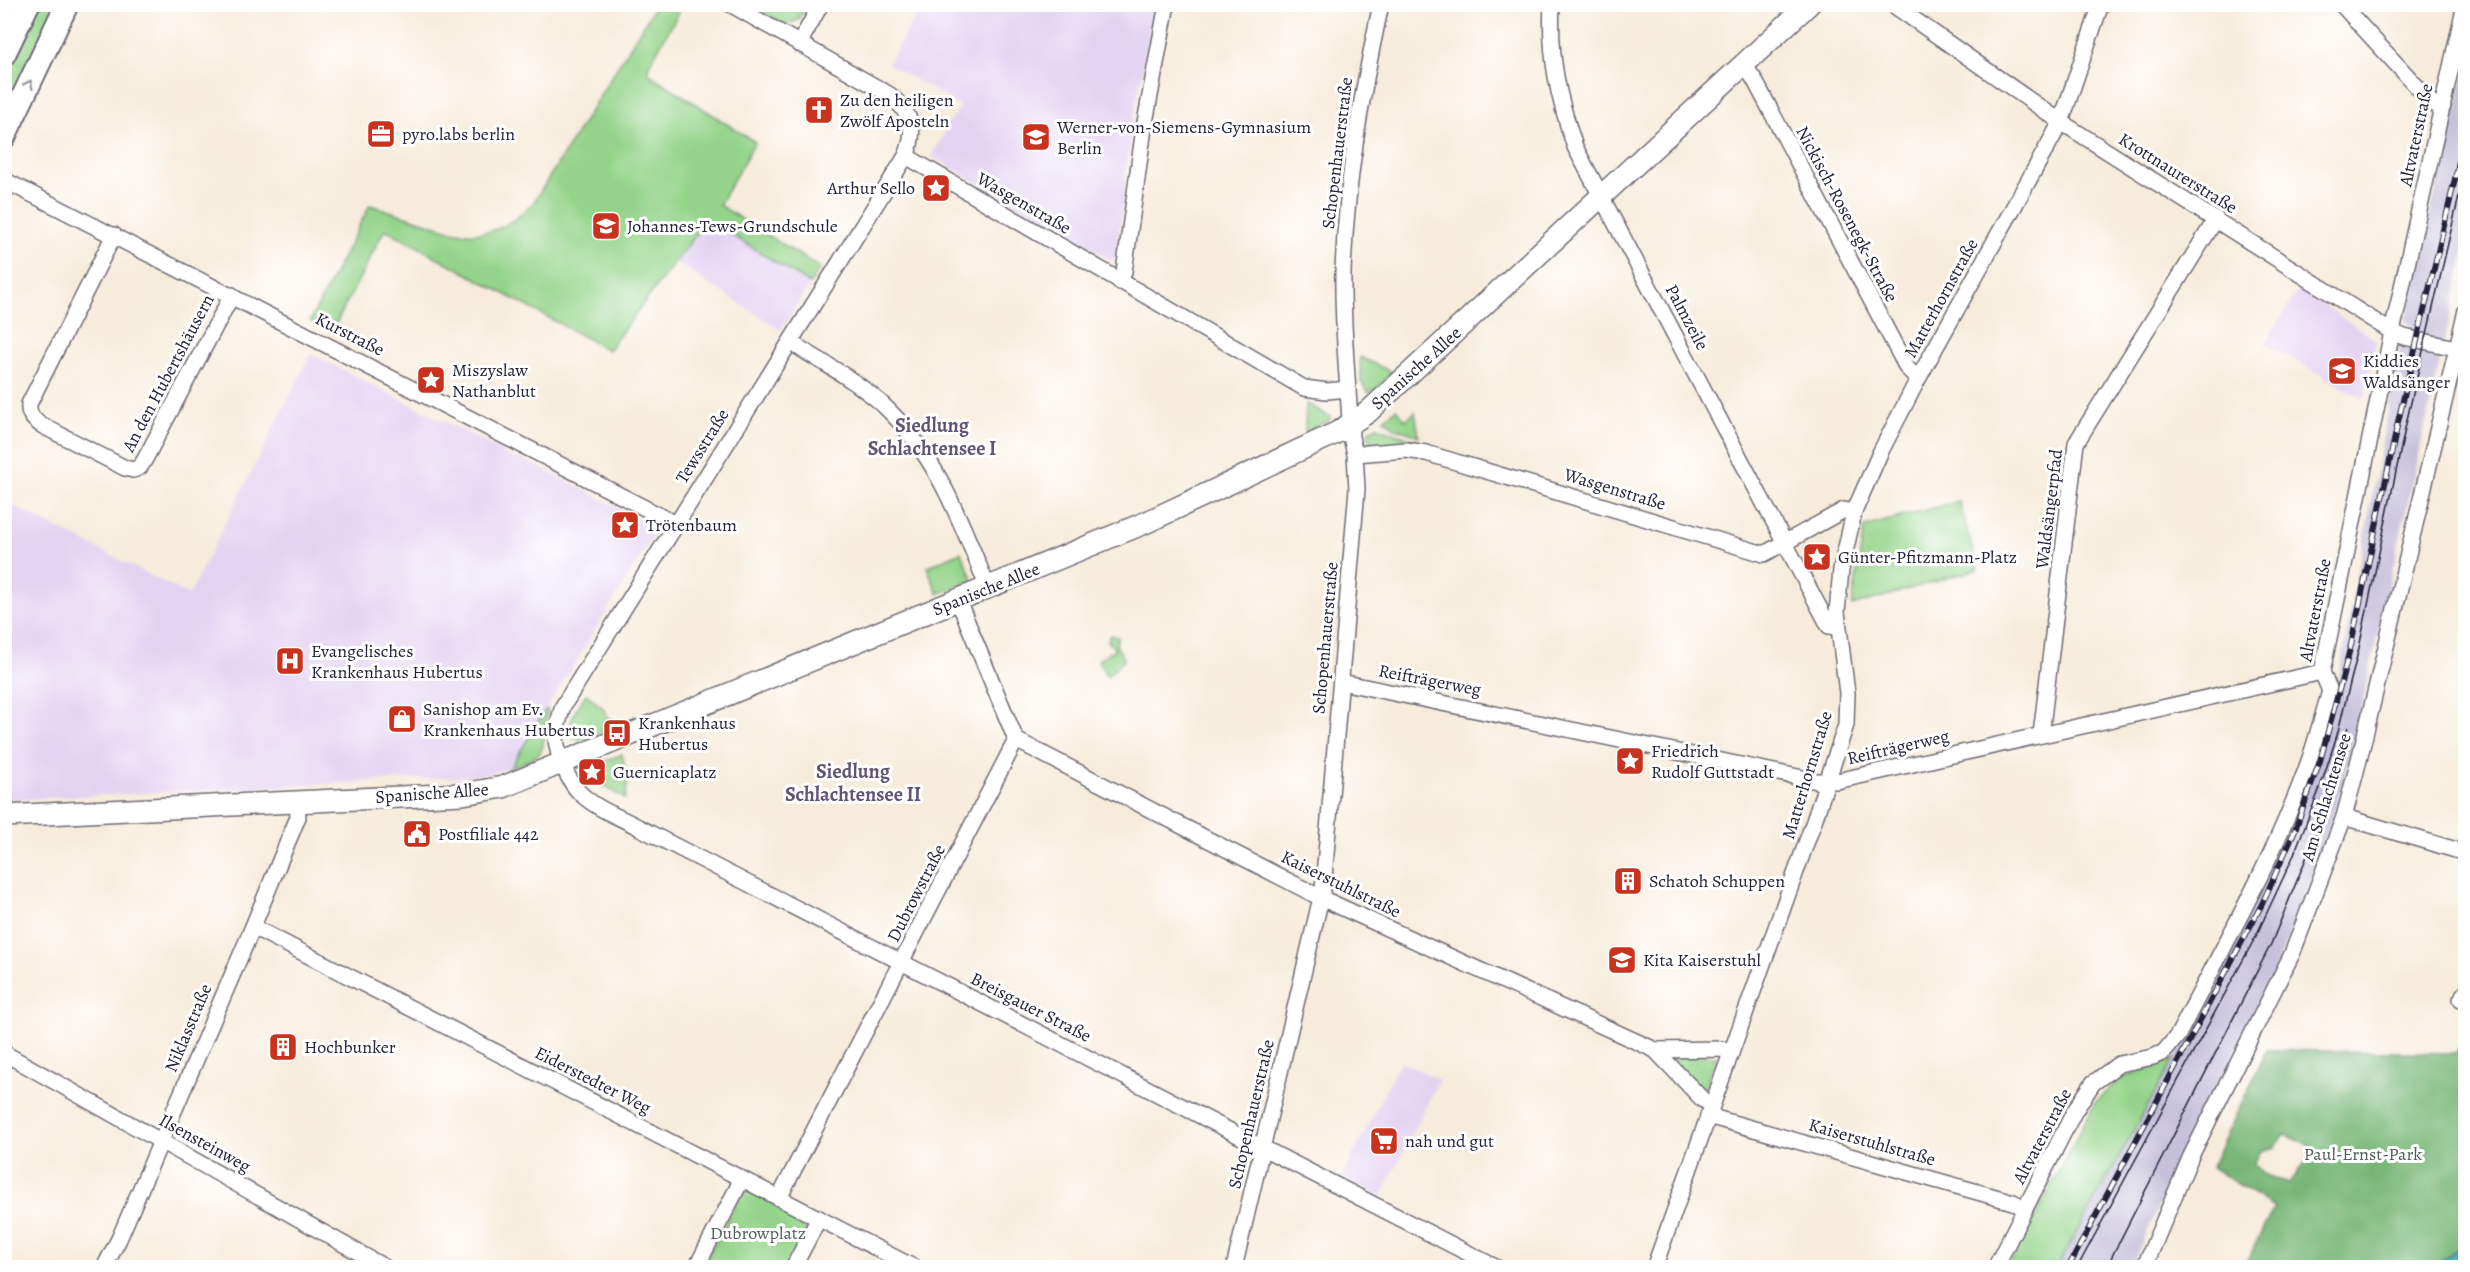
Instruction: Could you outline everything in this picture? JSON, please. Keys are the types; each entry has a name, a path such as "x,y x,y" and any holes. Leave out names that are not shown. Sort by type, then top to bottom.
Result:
{"main road":[{"path":"4,54 28,4"},
{"path":"4,137 67,4"},
{"name":"Spanische Allee","path":"4,816 484,791 524,780 1147,522 1303,449 1350,423 1385,398 1809,4"}],"street":[{"path":"730,4 890,95 908,114 912,131 911,143 906,156"},
{"path":"799,44 821,4"},
{"path":"1120,282 1124,272 1144,128 1167,4"},
{"name":"Schopenhauerstraße","path":"1234,1268 1321,898 1357,489 1350,423 1343,273 1346,220 1363,90 1381,4"},
{"name":"Palmzeile","path":"1552,4 1551,46 1560,103 1575,147 1829,626 1838,627"},
{"name":"Krottnaurerstraße","path":"1892,4 2061,122 2392,332 2404,337 2456,348"},
{"name":"Matterhornstraße","path":"1654,1268 1846,725 1847,707 1838,627 1841,570 1854,512 1880,453 1918,379 2061,122 2102,4"},
{"path":"2342,4 2433,104 2443,106"},
{"name":"Altvaterstraße","path":"1995,1268 2074,1112 2093,1083 2119,1064 2153,1058 2164,1052 2178,1035 2255,886 2305,771 2330,691 2322,672 2392,332 2465,4"},
{"name":"Nickisch-Rosenegk-Straße","path":"1744,65 1754,79 1906,369 1918,379"},
{"name":"Wasgenstraße","path":"906,156 1304,388 1327,391 1348,389"},
{"name":"Tewsstraße","path":"563,764 556,736 562,706 906,156"},
{"name":"Kurstraße","path":"4,180 676,524"},
{"name":"Waldsängerpfad","path":"2041,735 2076,443 2216,219"},
{"name":"An den Hubertshäusern","path":"114,235 28,409 30,415 41,425 125,468 133,471 140,467 145,459 232,295"},
{"name":"Am Schlachtensee","path":"2144,1268 2192,1156 2292,954 2344,817 2366,735 2466,310"},
{"path":"789,342 880,402 920,446 948,492 988,588"},
{"name":"Wasgenstraße","path":"1355,454 1406,450 1426,453 1764,555 1844,510 1854,512"},
{"path":"958,600 1016,740"},
{"name":"Reifträgerweg","path":"1341,682 1817,781 1837,781 2322,672"},
{"name":"Kaiserstuhlstraße","path":"1016,740 1321,898 1655,1050 1710,1110 2013,1202 2025,1208"},
{"name":"Dubrowstraße","path":"779,1198 903,963 1016,740"},
{"name":"Breisgauer Straße","path":"563,764 570,780 579,792 593,803 1497,1268"},
{"name":"Niklasstraße","path":"104,1268 119,1239 253,927 297,817 297,802"},
{"path":"2344,817 2466,853"},
{"name":"Eiderstedter Weg","path":"253,927 915,1268"},
{"name":"Kaiserstuhlstraße","path":"1655,1050 1722,1049 1731,1053"},
{"name":"Ilsensteinweg","path":"4,1053 386,1268"},
{"path":"696,1268 742,1179"},
{"path":"793,1268 819,1218"}],"shaded area":[{"name":"Werner-von-Siemens-Gymnasium Berlin","path":"922,5 1156,5 1132,125 1116,257 1111,260 931,156 947,129 946,123 951,121 960,106 888,64"},
{"path":"2465,69 2465,251 2348,765 2321,856 2278,962 2184,1150 2131,1267 2057,1268 2174,1059 2230,946 2315,762 2337,684 2400,346 2408,344 2412,326 2405,319"},
{"path":"708,226 718,226 810,284 781,330 675,262 698,232"},
{"name":"Kiddies Waldsänger","path":"2299,289 2376,340 2364,399 2265,343"},
{"name":"Evangelisches Krankenhaus Hubertus","path":"311,354 476,437 517,461 519,457 658,528 510,768 487,774 458,777 5,800 4,752 9,713 4,712 4,501 189,595"},
{"path":"1400,1061 1439,1080 1381,1197 1342,1177"}],"green space":[{"path":"34,5 61,5 5,124 5,67"},
{"path":"656,5 683,5 648,67 649,74 755,142 719,205 820,268 810,284 718,226 708,226 698,232 608,350 385,229 332,331 310,321 370,205 456,232 468,233 499,228 526,210 534,202"},
{"path":"750,5 807,5 798,20 786,25"},
{"path":"1360,357 1392,372 1369,393 1361,382"},
{"path":"1306,403 1330,417 1329,421 1305,432"},
{"path":"1396,409 1406,420 1415,412 1419,436 1395,428 1384,419"},
{"path":"1377,427 1420,443 1370,448 1369,431"},
{"path":"1959,501 1978,569 1852,606 1864,527"},
{"path":"961,552 973,580 938,594 927,567"},
{"path":"1110,635 1118,637 1116,644 1124,660 1107,676 1098,660 1115,649 1108,641"},
{"path":"586,694 602,707 613,725 581,742 568,735 574,713"},
{"path":"546,709 548,711 540,753 510,768"},
{"path":"622,754 628,781 625,799 592,779 598,764"},
{"name":"Paul-Ernst-Park","path":"2465,1032 2465,1241 2436,1267 2244,1267 2274,1207 2211,1167 2267,1050 2457,1053","holes":["2284,1134 2316,1148 2289,1184 2264,1174 2253,1164 2261,1151 2275,1147"]},
{"path":"1672,1054 1717,1056 1704,1092 1670,1058"},
{"path":"2174,1059 2057,1267 2008,1267 2096,1101 2120,1079"},
{"name":"Dubrowplatz","path":"743,1191 750,1191 808,1221 809,1224 788,1267 701,1268"}],"water":[{"path":"2465,1241 2465,1267 2436,1267"}],"tram line":[{"path":"2077,1268 2256,936 2292,859 2320,788 2337,735 2359,648 2406,424 2466,166"},
{"path":"2106,1268 2271,944 2314,839 2348,727"}],"railway":[{"path":"2068,1268 2262,904 2295,830 2320,761 2351,645 2398,422 2466,132"}],"place":[{"name":"Zu den heiligen Zwölf Aposteln","path":"819,110"},
{"name":"pyro.labs berlin","path":"381,134"},
{"name":"Werner-von-Siemens-Gymnasium Berlin","path":"1036,137"},
{"name":"Arthur Sello","path":"936,188"},
{"name":"Johannes-Tews-Grundschule","path":"606,226"},
{"name":"Kiddies Waldsänger","path":"2342,371"},
{"name":"Miszyslaw Nathanblut","path":"431,380"},
{"name":"Trötenbaum","path":"625,525"},
{"name":"Günter-Pfitzmann-Platz","path":"1817,557"},
{"name":"Evangelisches Krankenhaus Hubertus","path":"290,661"},
{"name":"Sanishop am Ev. Krankenhaus Hubertus","path":"402,719"},
{"name":"Krankenhaus Hubertus","path":"617,733"},
{"name":"Friedrich Rudolf Guttstadt","path":"1630,761"},
{"name":"Guernicaplatz","path":"592,772"},
{"name":"Postfiliale 442","path":"417,834"},
{"name":"Schatoh Schuppen","path":"1628,881"},
{"name":"Kita Kaiserstuhl","path":"1622,960"},
{"name":"Hochbunker","path":"283,1047"},
{"name":"nah und gut","path":"1384,1141"}],"district":[{"name":"Siedlung Schlachtensee I","path":"932,436"},
{"name":"Siedlung Schlachtensee II","path":"853,782"}]}
